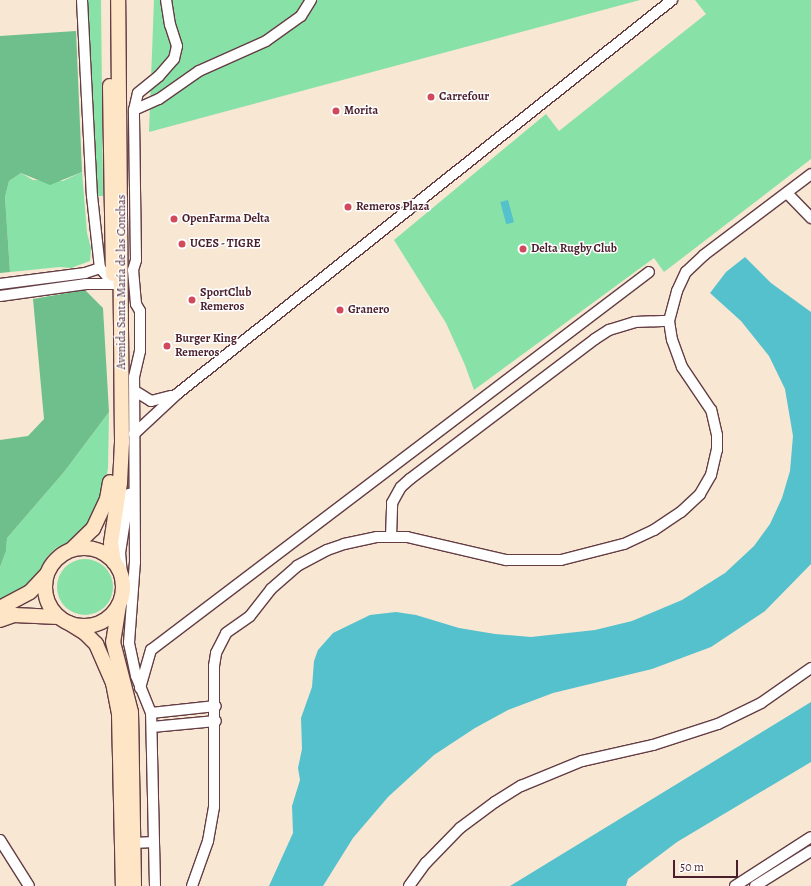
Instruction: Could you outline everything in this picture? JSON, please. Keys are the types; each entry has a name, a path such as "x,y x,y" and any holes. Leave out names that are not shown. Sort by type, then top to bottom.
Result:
{"main road":[{"name":"Avenida Santa María de las Conchas","path":"72,549 93,529 101,514 113,470 123,285 109,0"},
{"name":"Avenida Santa María de las Conchas","path":"114,562 111,543 120,483 122,442 123,285 118,0"},
{"path":"0,608 30,592 46,574 52,563 72,549 95,549 114,562 122,575 123,585 113,642 131,712 134,886"},
{"path":"46,574 46,597 63,620 86,633 96,644 105,659 116,695 119,714 123,886"},
{"path":"0,620 14,615 63,620 80,626 98,624 112,614 119,605"}],"street":[{"path":"82,0 92,196 100,268 123,285 140,311 140,351 134,377 134,591 129,643 140,688 151,713 155,886"},
{"path":"123,285 133,270 136,260 134,110 138,93 159,76 174,59 178,46 170,25 166,0"},
{"path":"134,110 159,99 199,71 266,41 301,16 311,0"},
{"path":"134,434 177,394 672,0"},
{"path":"192,886 211,826 216,721 214,666 221,641 226,633 250,616 271,589 297,566 327,550 364,540 391,537 422,539 472,554 506,560 555,560 586,556 624,544 654,530 681,512 700,494 710,475 717,450 717,435 711,410 705,398 688,376 676,354 669,321 677,291 686,272 704,255 811,174"},
{"path":"787,193 811,218"},
{"path":"122,253 133,270"},
{"path":"0,284 85,273 100,268"},
{"path":"140,688 151,650 648,272"},
{"path":"0,296 86,284 123,285"},
{"path":"391,537 392,503 401,487 410,479 600,336 635,322 669,321"},
{"path":"135,391 151,401 177,394"},
{"path":"122,575 122,535 133,481"},
{"path":"409,886 426,863 460,828 490,805 522,786 582,761 654,745 718,724 761,703 811,668"},
{"path":"151,713 216,706"},
{"path":"152,727 216,721"},
{"path":"735,886 811,837"},
{"path":"0,840 30,886"},
{"path":"134,844 154,842"},
{"path":"755,886 811,851"}],"green space":[{"path":"86,0 101,0 103,196 97,196"},
{"path":"154,0 640,0 149,132"},
{"path":"695,0 811,0 811,159 664,272 654,258 474,390 465,365 446,323 394,240 546,114 559,131 706,14"},
{"path":"76,31 82,172 50,185 21,173 9,181 5,197 10,272 0,273 0,36"},
{"path":"82,172 87,233 91,248 90,261 71,268 60,267 10,272 5,197 9,181 21,173 33,180 63,181"},
{"path":"85,290 103,308 109,412 64,472 7,538 6,551 0,567 0,440 28,436 44,419 33,299"},
{"path":"109,412 108,468 101,505 93,522 72,542 56,548 47,557 31,588 0,601 0,567 6,551 7,538 64,472"},
{"path":"85,559 96,561 105,567 111,576 113,587 111,598 105,607 96,613 85,615 74,613 65,607 59,598 57,587 59,576 65,567 74,561"}],"water":[{"path":"508,200 514,222 506,224 500,202"},
{"path":"745,257 771,283 811,312 811,564 765,611 711,647 652,669 553,693 508,710 475,728 434,755 388,797 353,838 323,886 269,886 293,833 292,806 300,780 298,768 302,749 301,718 312,687 314,661 318,650 333,633 370,615 396,612 416,615 459,628 495,634 531,637 595,630 632,621 682,600 725,573 754,546 770,524 782,498 790,471 793,436 785,389 769,356 741,321 710,293 726,272"},
{"path":"811,702 811,762 677,842 628,879 626,886 510,886"}],"place":[{"name":"Carrefour","path":"431,97"},
{"name":"Morita","path":"336,111"},
{"name":"Remeros Plaza","path":"348,207"},
{"name":"OpenFarma Delta","path":"174,219"},
{"name":"UCES - TIGRE","path":"182,244"},
{"name":"Delta Rugby Club","path":"523,249"},
{"name":"SportClub Remeros","path":"192,300"},
{"name":"Granero","path":"340,310"},
{"name":"Burger King Remeros","path":"167,346"}]}
